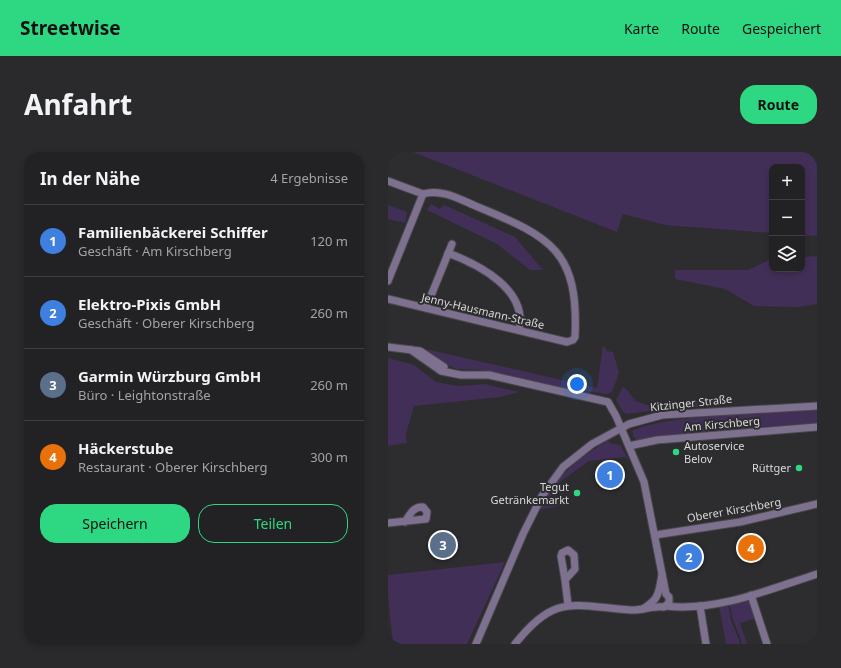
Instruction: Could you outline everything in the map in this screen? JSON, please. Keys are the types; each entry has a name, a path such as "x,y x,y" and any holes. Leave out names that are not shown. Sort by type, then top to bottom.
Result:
{"street":[{"path":"388,181 423,194 388,281"},
{"name":"Jenny-Hausmann-Straße","path":"388,299 567,342 573,340 575,337 576,312 572,286 562,259 556,249 545,239 504,218 449,195 438,192 423,194"},
{"path":"426,308 452,244"},
{"path":"448,254 465,260 489,273 511,294 520,312 521,321 519,330"},
{"path":"388,347 411,350 441,370 450,373 461,375 489,375 608,402 644,482 662,573 663,600"},
{"name":"Kitzinger Straße","path":"476,644 523,534 542,496 554,477 572,459 592,444 620,428 639,420 662,415 817,406"},
{"name":"Am Kirschberg","path":"628,446 657,440 817,427"},
{"name":"Oberer Kirschberg","path":"655,535 760,518 817,504"},
{"path":"388,524 405,522"},
{"path":"663,600 679,608 700,606 751,595 817,574"},
{"path":"565,580 568,605"},
{"path":"751,595 767,644"},
{"path":"515,644 538,618 568,605 640,610 663,600"},
{"path":"700,606 706,644"}],"shaded area":[{"path":"413,152 817,152 817,236 805,235 805,164 769,164 769,233 665,225 623,214 617,232"},
{"path":"431,204 440,209 444,205 515,237 543,270 530,270 497,244 427,210"},
{"path":"388,205 407,212 405,223 388,219"},
{"path":"817,256 817,304 798,307 754,306 725,289 675,279 675,270 748,270 769,260 769,272 805,272 805,257"},
{"path":"603,345 607,351 613,352 619,373 612,392 607,394 555,387 482,370 457,369 444,364 421,348 597,388"},
{"path":"388,358 414,365 436,382 458,386 485,384 519,392 500,397 414,406 406,434 407,443 388,446"},
{"path":"623,387 636,401 645,404 661,406 701,403 701,407 679,407 627,414 623,412 616,400"},
{"path":"817,409 817,423 760,427 637,442 635,437 633,437 633,432 630,433 641,427 688,418"},
{"path":"608,441 610,443 620,445 629,460 625,457 589,461 561,481 556,490 559,506 537,510 544,498 560,478 576,462"},
{"path":"505,562 467,644 393,644 388,595 388,575"},
{"path":"749,599 757,618 740,623 747,644 742,644 728,604"},
{"path":"727,605 731,621 740,644 726,644 719,606"}],"place":[{"name":"Autoservice Belov","path":"676,452"},
{"name":"Rüttger","path":"799,468"},
{"name":"Familienbäckerei Schiffer","path":"610,475"},
{"name":"Tegut Getränkemarkt","path":"577,493"},
{"name":"Garmin Würzburg GmbH","path":"443,545"},
{"name":"Häckerstube","path":"751,548"},
{"name":"Elektro-Pixis GmbH","path":"689,557"}]}
